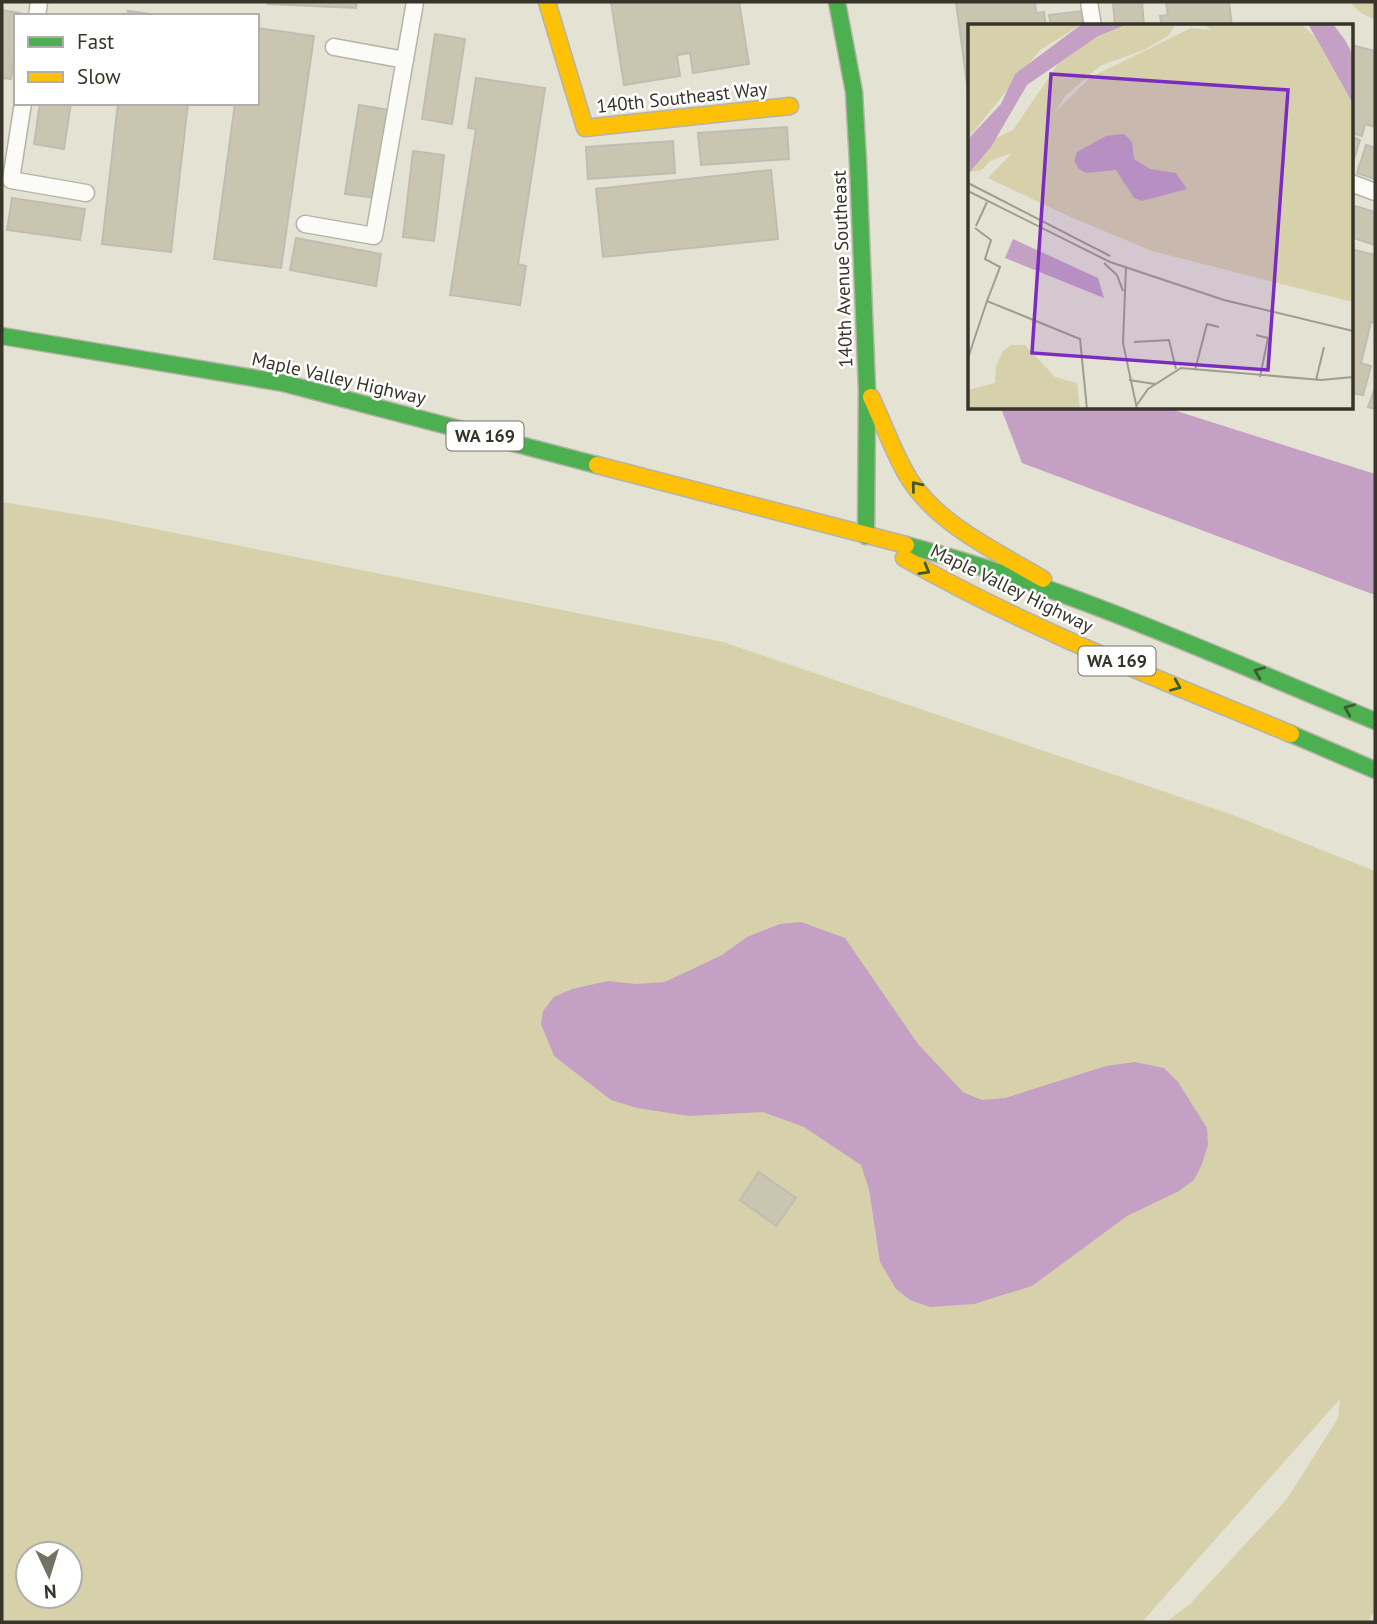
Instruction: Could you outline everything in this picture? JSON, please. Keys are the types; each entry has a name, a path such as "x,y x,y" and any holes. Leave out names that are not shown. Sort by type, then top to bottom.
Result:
{"main road":[{"name":"140th Southeast Way","path":"547,2 586,128 790,106"},
{"name":"140th Avenue Southeast","path":"838,2 853,92 867,389 866,536"},
{"name":"Maple Valley Highway","path":"2,336 283,383 959,559 1070,596 1375,721"},
{"path":"867,389 911,480 936,508 977,538 1070,596"},
{"name":"Maple Valley Highway","path":"866,536 958,589 1119,662 1375,770"}],"lane":[{"path":"305,224 374,236 415,2"},
{"path":"1089,2 1093,24"},
{"path":"334,47 405,60"},
{"path":"23,105 11,180 86,193"},
{"path":"1352,183 1375,192"}],"shaded area":[{"path":"1349,2 1375,2 1375,20 1361,13"},
{"path":"1002,410 1173,410 1375,474 1375,595 1022,463"},
{"path":"2,502 105,519 723,642 1233,815 1375,871 1375,1610 1368,1622 1166,1622 1190,1604 1287,1499 1338,1418 1340,1399 1142,1622 2,1622"},
{"path":"801,922 845,938 918,1044 963,1092 982,1100 1005,1098 1106,1066 1135,1062 1164,1068 1178,1082 1207,1128 1208,1145 1194,1180 1179,1191 1127,1216 1032,1286 974,1304 930,1307 910,1300 896,1289 880,1262 869,1189 861,1165 804,1127 763,1112 689,1116 637,1108 611,1100 554,1056 541,1024 543,1011 554,997 572,989 608,981 636,984 665,982 722,955 747,937 780,924"}],"building":[{"path":"268,2 357,2 356,8"},
{"path":"611,2 739,2 749,64 693,73 690,53 677,55 680,76 624,85"},
{"path":"956,2 1035,2 1036,13 1044,12 1046,24 968,24 968,92"},
{"path":"1113,2 1142,2 1144,24 1115,24"},
{"path":"1166,2 1229,2 1232,24 1162,24 1160,16 1168,15"},
{"path":"2,10 20,14 14,14 11,79 2,78"},
{"path":"128,11 150,14 128,14"},
{"path":"1082,11 1083,24 1051,24 1049,15"},
{"path":"259,28 314,36 281,268 214,259 235,105 259,105"},
{"path":"435,34 465,39 452,124 422,119"},
{"path":"1352,45 1375,51 1375,127 1365,124 1362,136 1352,133"},
{"path":"476,78 545,88 518,264 526,266 520,305 450,295 476,129 468,128"},
{"path":"40,105 71,105 64,149 34,144"},
{"path":"118,105 188,105 171,252 102,244"},
{"path":"359,105 390,110 376,198 345,194"},
{"path":"787,127 789,159 701,165 698,133"},
{"path":"1352,136 1360,140 1352,166"},
{"path":"673,141 675,173 588,179 586,147"},
{"path":"1366,145 1375,148 1375,179 1357,173"},
{"path":"413,151 444,155 434,241 403,237"},
{"path":"771,170 778,239 603,257 596,189"},
{"path":"12,198 85,209 80,240 7,230"},
{"path":"1352,205 1375,212 1375,245 1352,237"},
{"path":"296,238 381,254 376,286 290,270"},
{"path":"1352,249 1375,255 1375,323 1371,322 1361,363 1371,366 1363,395 1352,393"},
{"path":"1375,388 1375,409 1368,407"},
{"path":"759,1172 796,1198 776,1226 740,1200"}],"traffic: fast":[{"path":"837,2 854,92 858,162 867,389 866,536"},
{"path":"2,336 283,383 597,465"},
{"path":"906,545 1026,581 1144,625 1375,721"},
{"path":"1291,734 1375,770"}],"traffic: slow":[{"path":"547,2 585,128 790,106"},
{"path":"871,397 899,460 922,496 971,537 1043,579"},
{"path":"597,465 906,545"},
{"path":"904,558 1046,630 1291,734"}]}
